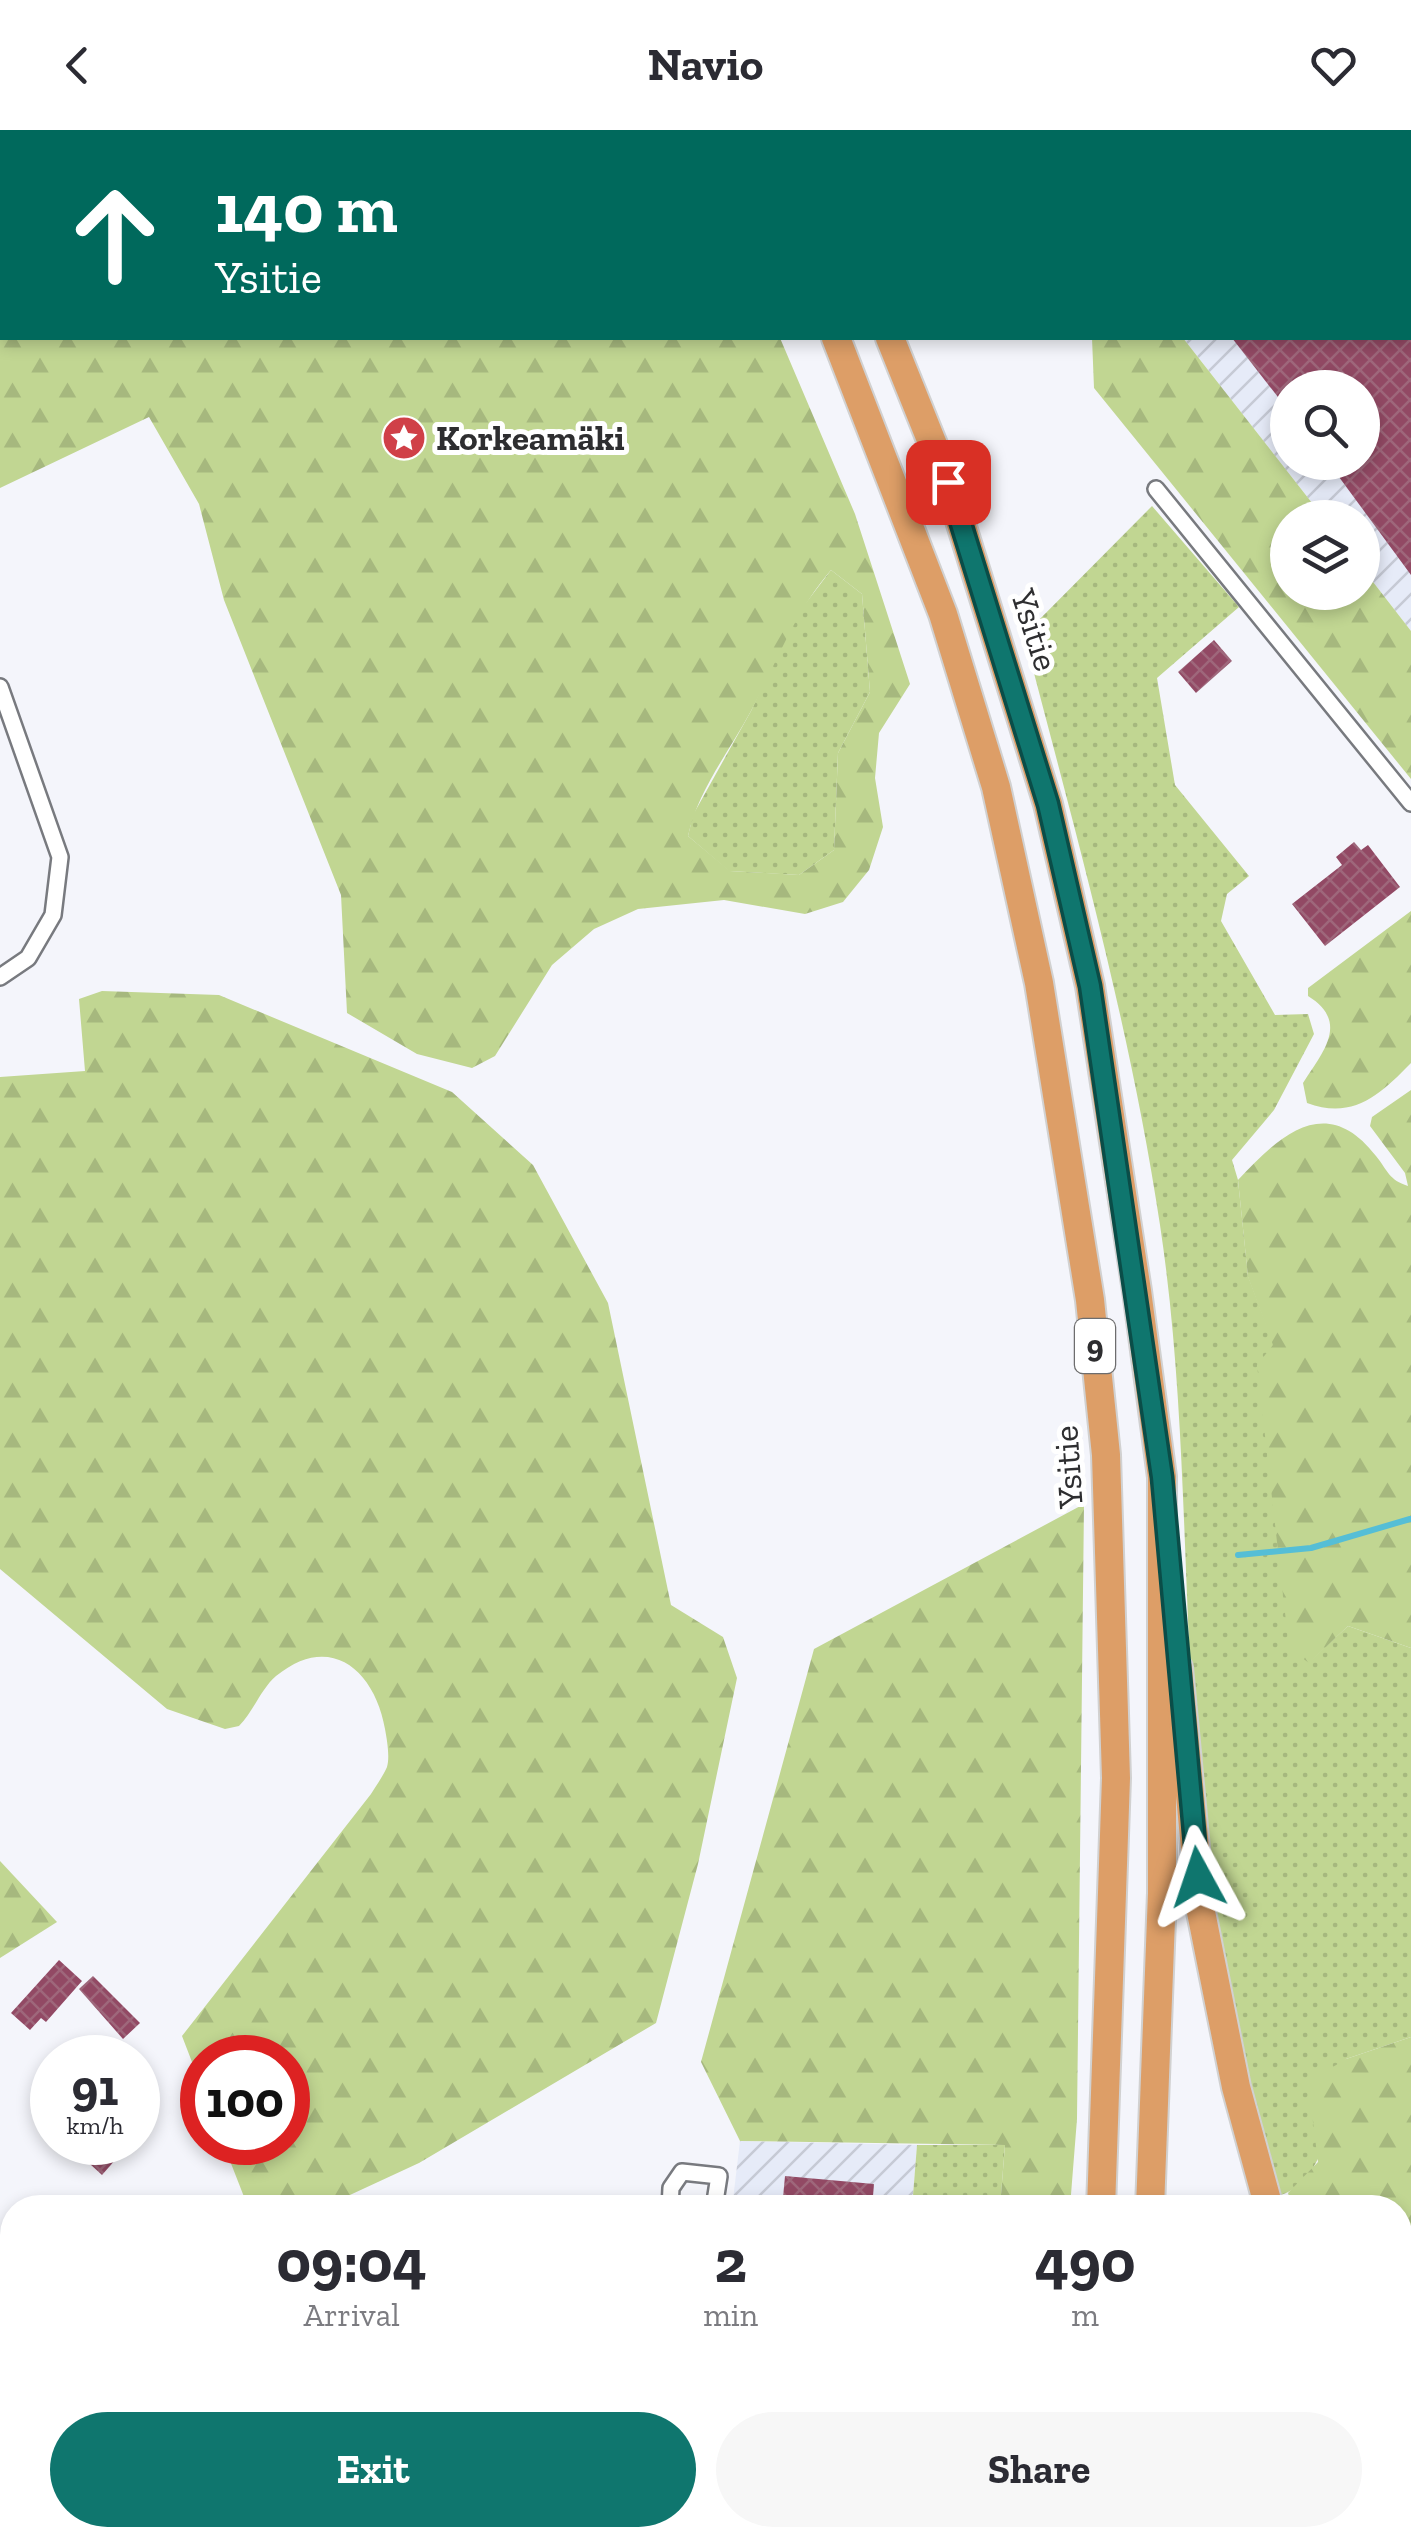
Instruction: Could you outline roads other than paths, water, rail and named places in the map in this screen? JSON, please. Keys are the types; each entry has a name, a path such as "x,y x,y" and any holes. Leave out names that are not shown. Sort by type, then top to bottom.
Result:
{"highway":[{"name":"Ysitie","path":"837,340 881,444 943,614 996,787 1039,983 1090,1300 1106,1455 1116,1778 1101,2195"},
{"name":"Ysitie","path":"891,340 948,482 1048,804 1090,986 1162,1477 1162,1894 1150,2195"},
{"path":"1162,1477 1201,1912 1236,2088 1265,2195"}],"street":[{"path":"1156,489 1411,803"},
{"path":"0,687 60,858 53,915 28,958 0,977"},
{"path":"670,2195 670,2188 682,2172 701,2171 718,2176 716,2195"}],"waterway":[{"path":"1238,1555 1311,1548 1410,1519"}],"place":[{"name":"Korkeamäki","path":"404,438"}]}
